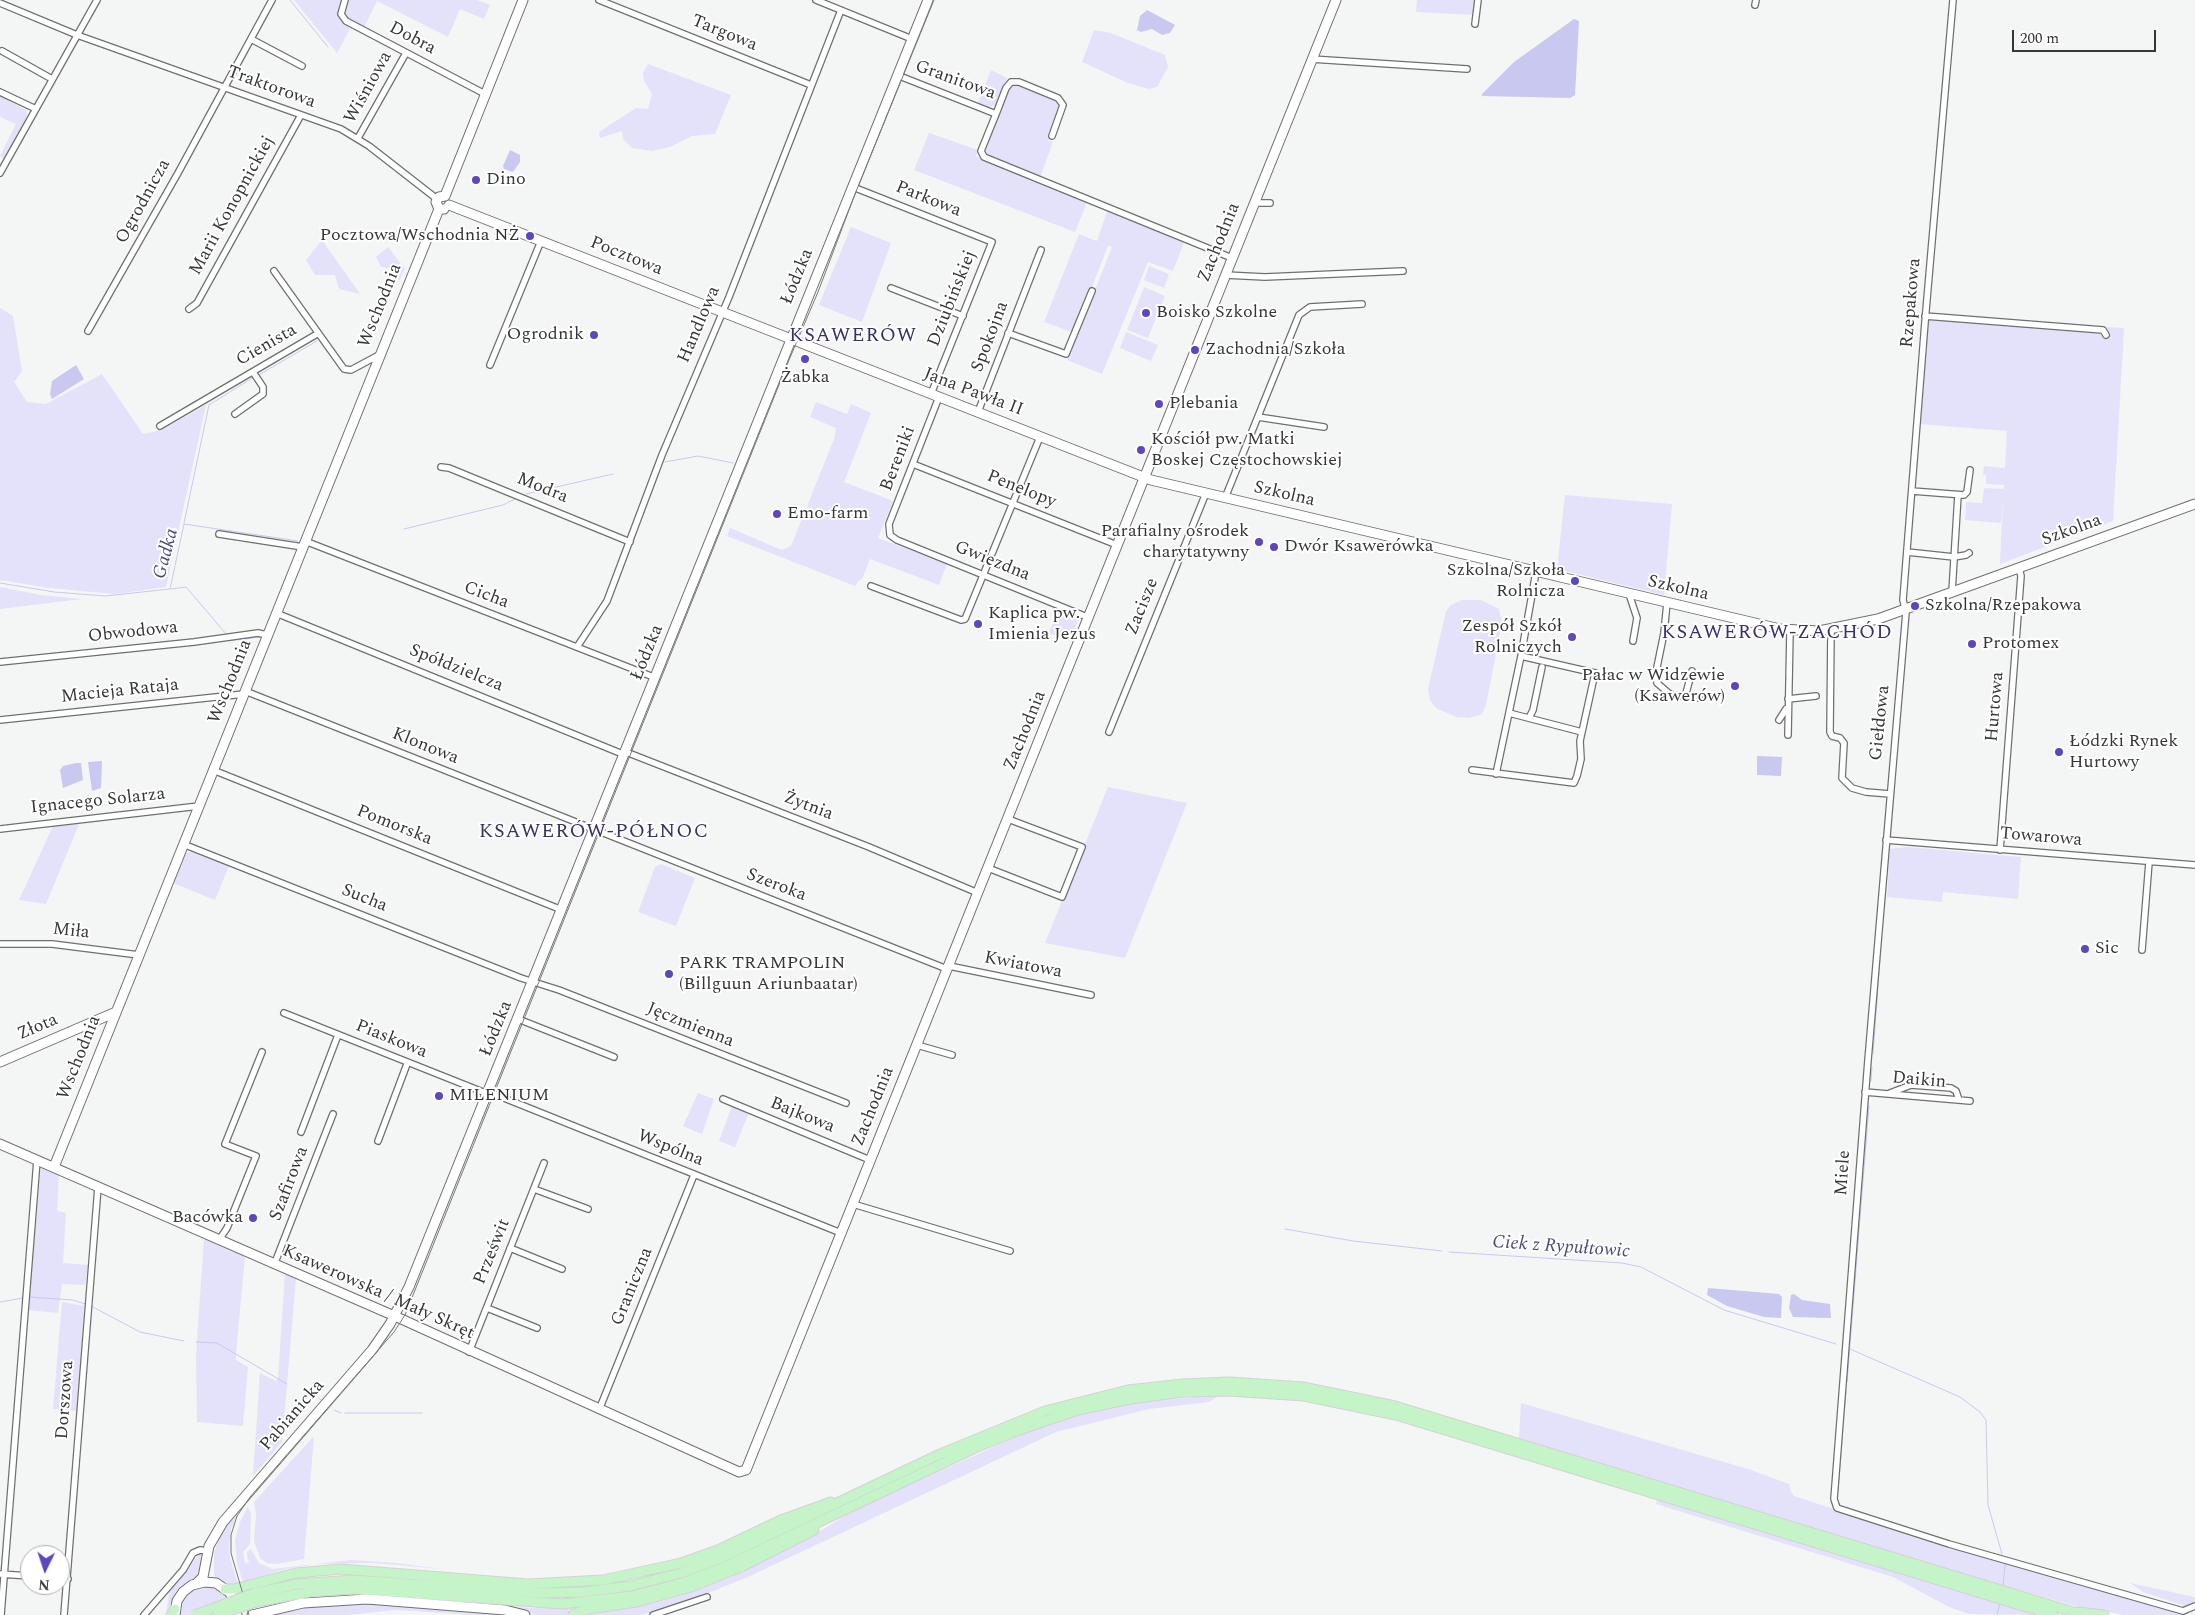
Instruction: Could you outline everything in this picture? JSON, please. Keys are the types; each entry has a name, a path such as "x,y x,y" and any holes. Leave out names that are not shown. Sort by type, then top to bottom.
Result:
{"main road":[{"path":"196,1615 298,1584 353,1580 538,1593 584,1592 630,1586 675,1575 721,1558 983,1435 1015,1422 1077,1402 1128,1390 1183,1384 1229,1382 1276,1384 1334,1392 1395,1406 1997,1593"},
{"path":"218,1615 255,1597 355,1589 553,1603 632,1596 685,1582 724,1568 992,1440 1078,1410 1130,1399 1184,1392 1230,1391 1278,1393 1332,1401 1404,1418 2007,1596 2068,1610 2104,1615"},
{"path":"225,1588 234,1589 284,1575 336,1569 528,1584 603,1580 681,1563 718,1550 806,1510 846,1495 857,1494"},
{"path":"573,1615 588,1610 665,1596 718,1578 782,1548 846,1513 852,1506"},
{"path":"2007,1596 2053,1615"},
{"path":"2068,1610 2083,1615"}],"street":[{"path":"0,173 3,162 36,109 96,0"},
{"name":"Ogrodnicza","path":"88,331 272,0"},
{"name":"Dobra","path":"345,0 341,14 344,20 485,94"},
{"path":"444,200 523,0"},
{"name":"Targowa","path":"599,0 811,85"},
{"path":"816,0 912,39"},
{"name":"Łódzka","path":"394,1317 414,1276 928,0"},
{"name":"Zachodnia","path":"742,1472 746,1470 1336,0"},
{"path":"1475,24 1478,0"},
{"name":"Rzepakowa","path":"1905,609 1903,604 1925,316 1953,0"},
{"name":"Traktorowa","path":"0,3 78,35 341,129 358,138 444,200"},
{"name":"Handlowa","path":"577,647 603,609 666,446 722,312 841,10"},
{"path":"251,39 302,66"},
{"path":"2,51 52,79"},
{"name":"Wiśniowa","path":"358,138 406,53"},
{"path":"1311,59 1467,69"},
{"name":"Granitowa","path":"898,75 996,114 1008,85 1014,82 1026,85 1058,98 1062,102 1052,136"},
{"path":"0,92 36,109"},
{"path":"996,114 981,151 984,157 1232,258"},
{"name":"Marii Konopnickiej","path":"189,310 197,303 301,115"},
{"name":"Parkowa","path":"853,187 992,242"},
{"name":"Pocztowa","path":"444,200 791,339"},
{"name":"Wschodnia","path":"54,1167 439,209 436,205 444,200"},
{"path":"1254,203 1270,202"},
{"path":"490,365 541,240"},
{"name":"Dziubińskiej","path":"935,396 963,316 992,242"},
{"name":"Spokojna","path":"978,412 1041,250"},
{"path":"274,271 317,334"},
{"path":"1225,275 1265,277 1403,271"},
{"path":"891,288 963,316"},
{"path":"1008,333 1066,354 1092,291"},
{"path":"1225,498 1299,315 1310,307 1362,304"},
{"path":"1925,316 2103,330 2106,335"},
{"name":"Cienista","path":"160,426 317,334 346,370 351,370 379,355"},
{"name":"Jana Pawła II","path":"791,339 1144,477"},
{"path":"235,414 264,394 263,387 254,372"},
{"name":"Bereniki","path":"889,532 889,524 913,464 935,396"},
{"path":"1258,417 1324,427"},
{"path":"871,586 964,620 1040,437"},
{"name":"Penelopy","path":"913,464 1117,545"},
{"name":"Modra","path":"441,467 449,468 630,542"},
{"path":"1912,491 1966,494 1970,470"},
{"name":"Szkolna","path":"1144,477 1225,498 1790,631 1831,629 1864,622 1905,609 2195,504"},
{"name":"Zacisze","path":"1109,732 1206,493"},
{"path":"1952,592 1958,495"},
{"name":"Gwiezdna","path":"889,532 897,540 1087,617"},
{"name":"Cicha","path":"219,534 304,544 656,678"},
{"path":"1907,552 1954,557 1966,556 1969,553"},
{"name":"Hurtowa","path":"2000,850 2021,576 2019,568"},
{"path":"1496,774 1521,656 1536,572"},
{"path":"1629,594 1637,618 1633,641"},
{"path":"1667,603 1664,633 1656,672 1657,683 1668,694 1699,698"},
{"name":"Giełdowa","path":"1886,840 1905,609"},
{"name":"Spółdzielcza","path":"276,613 625,753"},
{"path":"1831,629 1830,732 1832,736 1840,738 1844,743 1842,778 1852,788 1890,794"},
{"path":"1788,735 1790,631"},
{"name":"Obwodowa","path":"0,662 258,633 267,635"},
{"path":"1472,770 1574,783 1580,764 1580,741 1595,673 1521,656"},
{"path":"1529,718 1533,710 1542,667"},
{"path":"1685,697 1692,671"},
{"name":"Macieja Rataja","path":"0,720 244,693"},
{"name":"Klonowa","path":"244,693 594,830"},
{"path":"1788,702 1816,696"},
{"path":"1779,720 1788,702"},
{"path":"1509,713 1582,732"},
{"name":"Żytnia","path":"625,753 869,847 978,892"},
{"name":"Pomorska","path":"213,770 562,910"},
{"name":"Ignacego Solarza","path":"0,829 199,806"},
{"path":"988,868 1062,897 1082,847 1008,819"},
{"name":"Szeroka","path":"594,830 948,968"},
{"name":"Towarowa","path":"1886,840 2195,865"},
{"name":"Miele","path":"1886,840 1834,1493 1837,1508 1948,1544 2183,1611 2195,1606"},
{"name":"Sucha","path":"184,844 533,982"},
{"path":"2142,950 2149,862"},
{"name":"Miła","path":"0,944 52,944 139,956"},
{"name":"Kwiatowa","path":"948,968 1091,995"},
{"name":"Jęczmienna","path":"533,982 559,990 846,1103"},
{"name":"Złota","path":"0,1062 116,1012"},
{"name":"Piaskowa","path":"284,1013 408,1064 488,1093"},
{"path":"518,1019 614,1057"},
{"path":"301,1132 338,1035"},
{"path":"917,1045 952,1055"},
{"path":"219,1240 238,1202 256,1156 225,1144 262,1052"},
{"path":"378,1141 408,1064"},
{"path":"1890,1094 1911,1085 1951,1088 1956,1091 1959,1100"},
{"name":"Daikin","path":"1865,1092 1970,1101"},
{"name":"Wspólna","path":"488,1093 841,1233"},
{"name":"Bajkowa","path":"723,1099 870,1160"},
{"name":"Szafirowa","path":"274,1265 334,1114"},
{"name":"Ksawerowska / Mały Skręt","path":"0,1144 742,1472"},
{"path":"1,1615 2,1575 36,1160"},
{"name":"Prześwit","path":"469,1352 544,1163"},
{"name":"Graniczna","path":"600,1410 694,1175"},
{"name":"Dorszowa","path":"70,1553 98,1187"},
{"path":"534,1189 588,1210"},
{"path":"853,1204 1010,1251"},
{"path":"510,1248 562,1268"},
{"path":"487,1308 537,1328"},
{"name":"Pabianicka","path":"197,1583 204,1576 208,1551 215,1535 227,1517 368,1354 394,1317"},
{"name":"Pabianicka","path":"215,1535 211,1567 212,1577 216,1584"},
{"path":"144,1615 183,1570 191,1556 198,1550 208,1551"},
{"path":"2,1575 20,1576"},
{"path":"173,1613 183,1592 197,1583 216,1584 225,1588 236,1604 246,1612 254,1614 303,1603 366,1599 505,1610 524,1615"},
{"name":"Dorszowa","path":"64,1615 66,1595"},
{"path":"653,1615 707,1597"},
{"path":"236,1604 238,1615"}],"shaded area":[{"path":"294,0 342,0 340,16 343,22 351,27 337,53"},
{"path":"347,0 477,0 490,5 484,19 460,9 448,37 377,1 363,29 348,20 344,14"},
{"path":"1417,0 1475,0 1474,15 1416,12"},
{"path":"1094,30 1111,33 1165,55 1168,67 1157,87 1149,89 1128,83 1082,62"},
{"path":"648,64 731,95 715,134 692,136 670,147 652,151 632,148 623,139 622,131 600,138 599,132 636,108 648,109 652,94 644,81 643,73"},
{"path":"991,70 1007,78 997,104 987,108 978,105 978,103"},
{"path":"1018,84 1055,99 1060,103 1048,140 1053,142 1040,178 987,156 984,151 1009,88"},
{"path":"0,96 27,111 27,116 5,160 0,156 16,124 0,117"},
{"path":"929,133 978,150 976,156 1088,200 1075,232 914,170"},
{"path":"1108,209 1185,240 1173,271 1148,262 1102,374 1067,360 1112,247 1108,246 1074,333 1044,322 1079,234 1097,241"},
{"path":"851,227 891,243 862,322 819,305"},
{"path":"322,240 360,294 339,289 335,275 315,275 306,260"},
{"path":"388,247 405,269 399,281 393,269 381,267 376,257"},
{"path":"1149,266 1169,274 1164,288 1144,280"},
{"name":"Boisko Szkolne","path":"1144,287 1165,296 1148,338 1127,330"},
{"path":"0,308 13,316 22,371 14,382 27,402 46,404 102,374 143,434 162,430 206,405 166,587 115,594 49,588 0,580"},
{"path":"1926,319 2106,334 2107,327 2124,328 2113,521 2000,564 2003,498 2001,523 1965,520 1966,502 1982,503 1984,488 2004,489 2004,485 1986,484 1986,475 1983,475 1984,466 2005,468 2007,431 1919,424"},
{"path":"1126,332 1158,345 1151,361 1120,348"},
{"path":"816,402 847,414 851,404 871,413 844,482 893,501 878,538 947,564 939,585 870,559 862,579 855,586 727,536 730,528 782,550 791,546 834,439 836,428 810,417"},
{"path":"1565,495 1672,504 1664,595 1557,569"},
{"path":"0,587 41,595 82,599 0,609"},
{"path":"1462,600 1481,600 1499,609 1502,623 1486,705 1482,714 1469,718 1456,717 1436,708 1430,700 1428,689 1446,611 1451,605"},
{"path":"1058,610 1076,617 1077,623 1070,641 1049,633"},
{"path":"1108,787 1187,803 1125,958 1045,943"},
{"path":"80,822 46,904 19,900 53,826"},
{"path":"1907,847 2021,857 2018,899 1943,892 1942,902 1887,897 1890,849"},
{"path":"192,851 229,866 215,900 173,883 185,854"},
{"path":"661,864 695,878 676,926 638,912 655,867"},
{"path":"698,1093 714,1099 702,1134 683,1126"},
{"path":"732,1106 745,1111 748,1115 735,1147 719,1141"},
{"path":"41,1165 59,1174 57,1211 66,1213 63,1263 88,1265 85,1285 62,1284 58,1313 28,1310"},
{"path":"204,1238 245,1256 236,1353 236,1360 248,1367 243,1426 197,1422 196,1355"},
{"path":"285,1274 296,1279 282,1442 253,1476 260,1373 276,1381 278,1378"},
{"path":"62,1302 84,1306 78,1411 53,1409"},
{"path":"1220,1395 1209,1402 1149,1409 1056,1432 748,1577 688,1601 641,1615 584,1615 650,1604 680,1596 728,1578 801,1543 854,1510 1042,1425 1075,1415 1132,1403"},
{"path":"1521,1403 1748,1469 1789,1484 1794,1496 1946,1546 2188,1615 2124,1615 2075,1606 1872,1548 1519,1439"},
{"path":"314,1436 304,1559 277,1564 267,1563 260,1558 254,1541 256,1514 254,1502"},
{"path":"1657,1499 2036,1615 1969,1614 1949,1607 1893,1577 1656,1504"},
{"path":"248,1507 251,1514 250,1544 243,1552 245,1563 243,1564 249,1562 247,1552 251,1549 259,1563 272,1569 351,1560 442,1569 374,1563 316,1564 286,1569 243,1582 237,1564 235,1540 240,1522"},
{"path":"240,1509 231,1529 229,1546 230,1558 238,1584 228,1586 214,1576 214,1552 224,1527"},
{"path":"201,1552 204,1553 203,1573 166,1615 169,1592"},
{"path":"2130,1583 2195,1597 2195,1601 2185,1606 2143,1592"},
{"path":"213,1586 228,1595 234,1615 178,1615 183,1597 197,1587"},
{"path":"353,1603 378,1603 513,1615 474,1615 395,1610 348,1615 265,1615 299,1608"},
{"path":"494,1606 533,1608 584,1607 570,1615 535,1615 520,1609"}],"water":[{"path":"1147,10 1175,25 1170,33 1162,35 1152,29 1141,32 1137,30 1140,16"},
{"path":"1574,19 1579,21 1575,95 1570,98 1482,96 1514,62"},
{"path":"510,150 520,155 520,162 513,172 504,169 503,166"},
{"path":"76,365 84,379 52,399 50,394 52,381"},
{"path":"1757,756 1782,757 1781,776 1757,775"},
{"path":"102,761 101,788 92,791 88,762"},
{"path":"81,763 83,780 63,788 60,770 63,766"},
{"path":"1708,1288 1779,1294 1782,1297 1781,1318 1764,1317 1727,1306 1707,1295"},
{"path":"1794,1294 1802,1300 1830,1304 1831,1318 1793,1317 1789,1308 1791,1295"}],"waterway":[{"path":"290,0 328,47"},
{"path":"257,376 317,341"},
{"path":"184,523 209,405 254,377"},
{"name":"Gadka","path":"665,462 698,456 733,463"},
{"name":"Gadka","path":"526,494 613,474"},
{"name":"Gadka","path":"404,529 503,505 515,499"},
{"name":"Gadka","path":"0,583 54,592 105,596 170,589 184,524 298,541"},
{"path":"171,589 186,587 227,635"},
{"path":"228,639 228,641 260,637"},
{"path":"1881,948 1882,923"},
{"path":"1873,1054 1880,959"},
{"path":"1871,1081 1872,1067"},
{"path":"1847,1382 1869,1106"},
{"name":"Ciek z Rypułtowic","path":"1285,1229 1353,1241 1442,1251"},
{"name":"Ciek z Rypułtowic","path":"1449,1252 1622,1263 1641,1267 1724,1310 1836,1344"},
{"path":"29,1297 73,1300 85,1304"},
{"path":"0,1302 23,1298"},
{"path":"91,1306 140,1332 184,1341"},
{"path":"196,1342 217,1343 287,1384"},
{"name":"Ciek z Rypułtowic","path":"1850,1349 1960,1397 1980,1412 1986,1420 1988,1505 2002,1554"},
{"path":"1838,1492 1846,1391"},
{"path":"334,1410 341,1413"},
{"path":"345,1413 422,1413"},
{"name":"Ciek z Rypułtowic","path":"2003,1586 2005,1565"},
{"name":"Ciek z Rypułtowic","path":"1997,1615 2000,1603"}],"tram line":[{"path":"249,1615 231,1553 231,1535 237,1516 250,1497 394,1332 405,1315 934,0"}],"place":[{"name":"Dino","path":"476,180"},
{"name":"Pocztowa/Wschodnia NŻ","path":"530,236"},
{"name":"Boisko Szkolne","path":"1146,313"},
{"name":"Ogrodnik","path":"594,335"},
{"name":"Zachodnia/Szkoła","path":"1195,350"},
{"name":"Żabka","path":"805,359"},
{"name":"Plebania","path":"1159,404"},
{"name":"Kościół pw. Matki Boskej Częstochowskiej","path":"1141,450"},
{"name":"Emo-farm","path":"777,514"},
{"name":"Parafialny ośrodek charytatywny","path":"1259,542"},
{"name":"Dwór Ksawerówka","path":"1274,547"},
{"name":"Szkolna/Szkoła Rolnicza","path":"1575,581"},
{"name":"Szkolna/Rzepakowa","path":"1915,606"},
{"name":"Kaplica pw. Imienia Jezus","path":"978,624"},
{"name":"Zespół Szkół Rolniczych","path":"1572,637"},
{"name":"Protomex","path":"1972,644"},
{"name":"Pałac w Widzewie (Ksawerów)","path":"1735,686"},
{"name":"Łódzki Rynek Hurtowy","path":"2059,752"},
{"name":"Sic","path":"2085,949"},
{"name":"PARK TRAMPOLIN (Billguun Ariunbaatar)","path":"669,974"},
{"name":"MILENIUM","path":"439,1096"},
{"name":"Bacówka","path":"253,1218"}],"district":[{"name":"KSAWERÓW","path":"853,337"},
{"name":"KSAWERÓW-ZACHÓD","path":"1777,634"},
{"name":"KSAWERÓW-PÓŁNOC","path":"594,833"}]}
